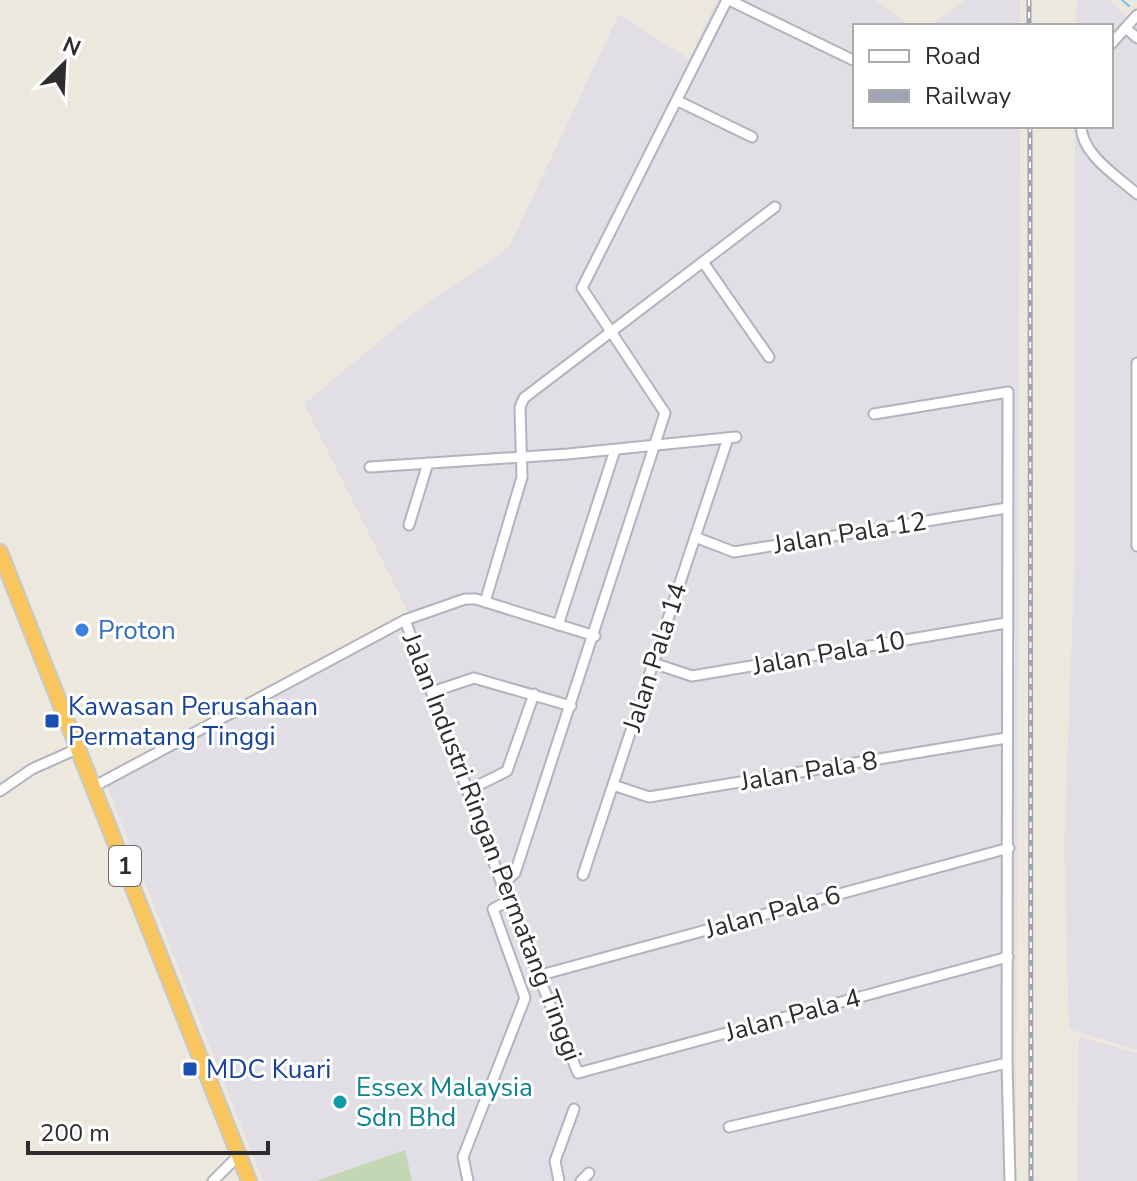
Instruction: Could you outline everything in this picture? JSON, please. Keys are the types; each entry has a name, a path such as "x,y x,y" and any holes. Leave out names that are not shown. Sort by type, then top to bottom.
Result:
{"highway":[{"name":"1","path":"0,552 249,1181"}],"street":[{"path":"502,885 515,873 595,636 665,413 582,288 728,0 853,60"},
{"path":"1113,42 1137,15"},
{"path":"1127,29 1137,38"},
{"path":"678,101 752,137"},
{"path":"1081,128 1084,142 1092,153 1137,194"},
{"path":"485,602 522,477 520,407 524,398 775,207"},
{"path":"703,262 769,357"},
{"path":"1137,363 1137,546"},
{"path":"874,414 1008,392 1006,738 1010,1181"},
{"name":"Jalan Pala 14","path":"583,875 695,537 732,437 656,445"},
{"path":"370,467 656,445"},
{"path":"558,625 615,450"},
{"path":"409,525 428,463"},
{"name":"Jalan Pala 12","path":"695,537 734,552 1007,508"},
{"path":"93,787 405,620 470,598 595,636"},
{"name":"Jalan Industri Ringan Permatang Tinggi","path":"405,620 508,901 578,1073"},
{"name":"Jalan Pala 10","path":"653,663 692,676 1006,623"},
{"path":"432,692 474,678 571,706"},
{"path":"469,790 507,771 534,694"},
{"name":"Jalan Pala 8","path":"613,785 649,797 1006,738"},
{"path":"0,791 32,769 79,748"},
{"name":"Jalan Pala 6","path":"537,976 1009,848"},
{"path":"468,1181 463,1157 525,998 493,909 508,901"},
{"name":"Jalan Pala 4","path":"578,1073 1008,957"},
{"path":"729,1127 1007,1063"},
{"path":"559,1181 555,1161 574,1109"},
{"path":"213,1181 239,1155"},
{"path":"581,1181 589,1173"}],"shaded area":[{"path":"717,0 875,0 907,24 853,24 853,128 1020,128 1016,1181 412,1181 404,1151 316,1181 263,1181 103,776 408,612 304,404 410,316 509,247 619,14 689,59"},
{"path":"967,0 1020,0 1020,24 932,24"},
{"path":"1077,0 1109,0 1137,26 1137,1050 1069,1029 1064,846 1075,555 1075,128 1113,128 1113,24 1076,24"},
{"path":"1079,1037 1137,1053 1137,1181 1077,1181"}],"green space":[{"path":"405,1150 412,1181 316,1181"}],"waterway":[{"path":"1122,0 1129,6"}],"railway":[{"path":"1029,0 1029,24"},
{"path":"1030,128 1031,1181"}],"place":[{"name":"Proton","path":"82,630"},
{"name":"Kawasan Perusahaan Permatang Tinggi","path":"52,721"},
{"name":"MDC Kuari","path":"190,1069"},
{"name":"Essex Malaysia Sdn Bhd","path":"340,1102"}]}
